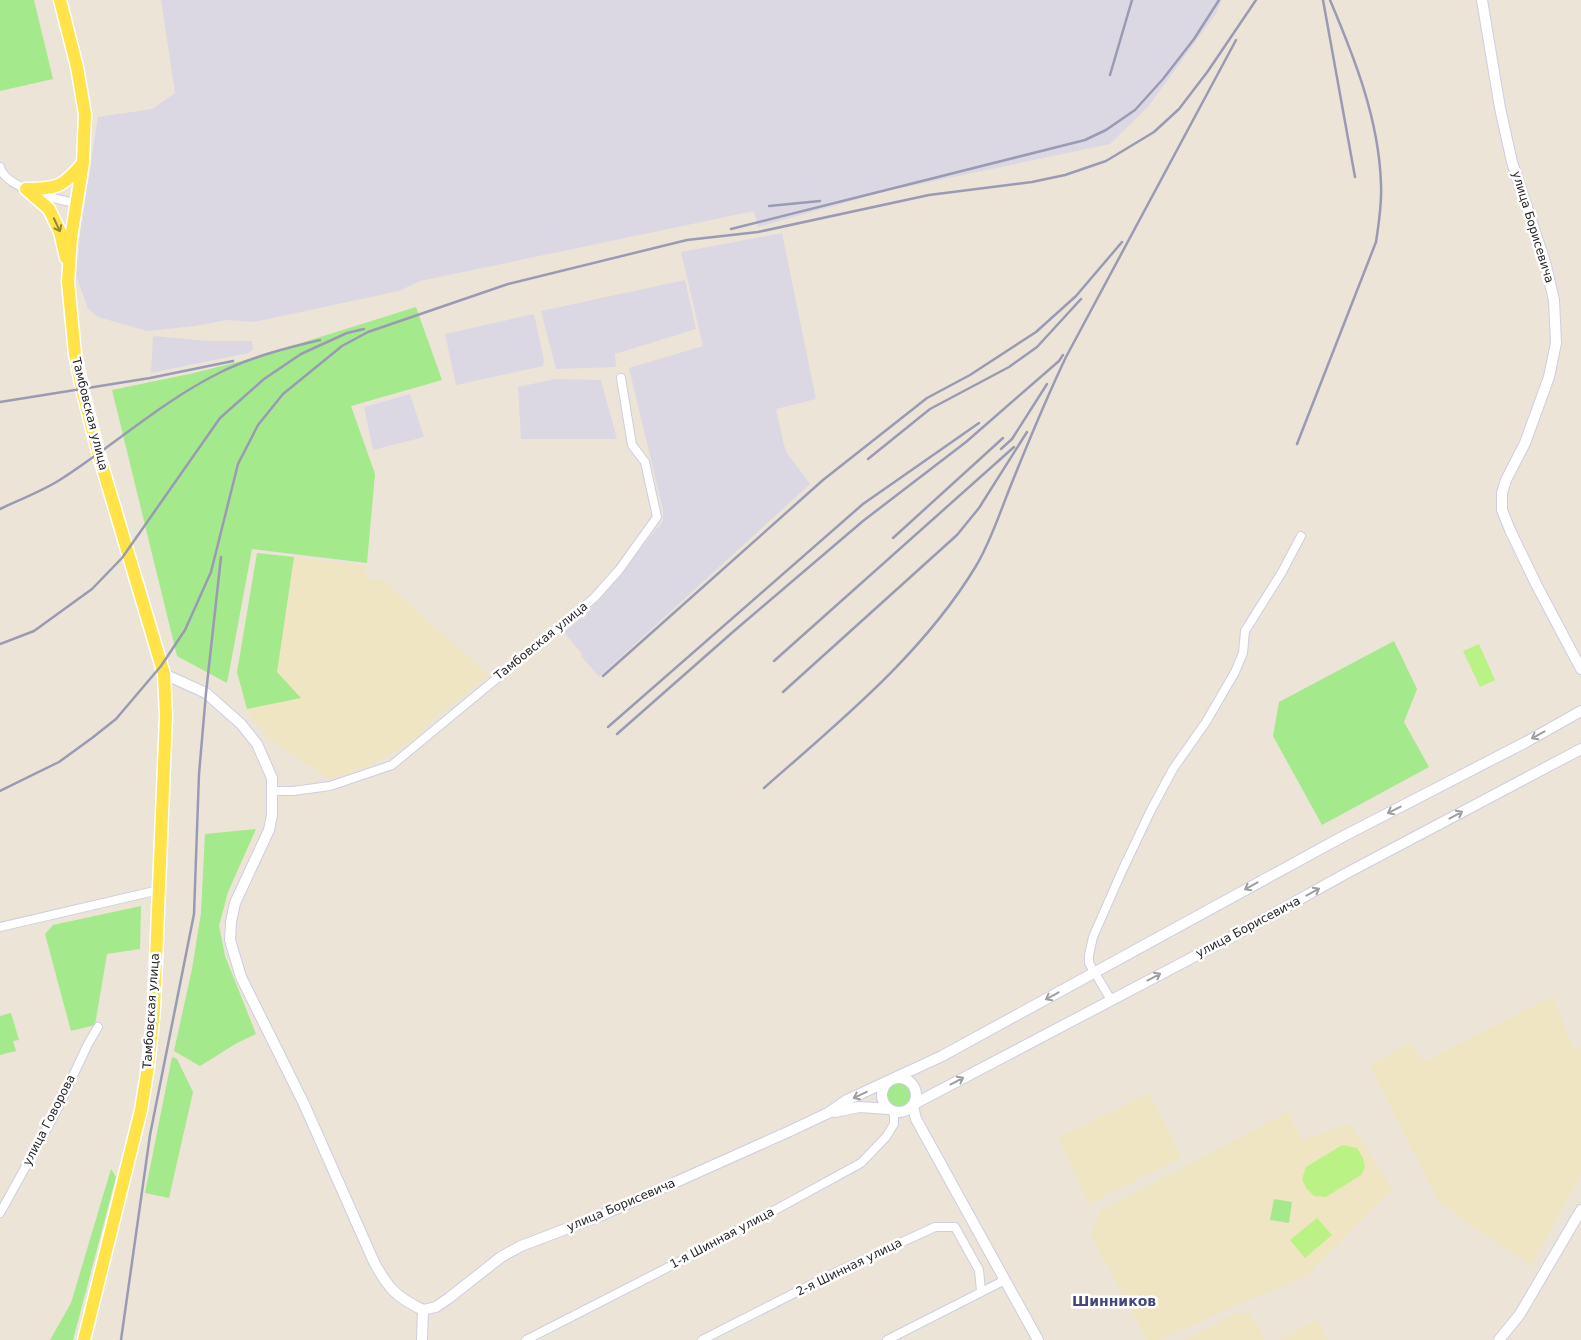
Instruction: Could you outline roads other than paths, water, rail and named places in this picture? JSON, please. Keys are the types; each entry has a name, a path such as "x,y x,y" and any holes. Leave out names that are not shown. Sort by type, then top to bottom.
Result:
{"main road":[{"name":"Тамбовская улица","path":"60,0 85,114 83,163 72,238 68,282 75,354 98,452 164,674 166,716 154,1009 148,1067 140,1110 84,1340"},
{"path":"26,189 46,189 60,185 68,180 83,163"},
{"path":"26,189 49,209 60,232 66,257 68,282"}],"street":[{"name":"улица Борисевича","path":"1482,0 1500,108 1512,162 1545,262 1554,300 1556,343 1549,377 1524,443 1506,480 1502,493 1502,510 1536,584 1581,669"},
{"path":"0,167 1,173 26,189 78,204"},
{"name":"Тамбовская улица","path":"273,791 293,791 330,786 392,765 594,598 619,570 656,517 645,462 632,445 620,378"},
{"path":"1111,1000 1089,963 1093,937 1151,810 1173,769 1206,722 1235,672 1243,653 1245,630 1282,572 1301,536"},
{"path":"164,674 206,693 241,724 257,744 266,761 272,778 272,815 268,830 235,903 230,940 241,977 304,1104 374,1262 385,1282 392,1289 404,1300 423,1310 422,1340"},
{"name":"улица Борисевича","path":"423,1310 436,1307 501,1257 521,1246 600,1216 828,1113 847,1100 942,1056 1342,836 1581,711"},
{"name":"улица Борисевича","path":"913,1105 1241,932 1345,874 1581,749"},
{"path":"0,928 159,890"},
{"name":"улица Говорова","path":"0,1213 56,1112 98,1027"},
{"path":"913,1105 905,1112 894,1111 885,1105 882,1095 885,1085 894,1079 905,1079 910,1082 916,1092 913,1105 916,1119 1038,1340"},
{"name":"улица Борисевича","path":"828,1113 859,1106 894,1111 916,1119"},
{"name":"1-я Шинная улица","path":"526,1340 862,1163 886,1137 894,1124 894,1111"},
{"path":"1499,1340 1520,1314 1581,1210"},
{"name":"2-я Шинная улица","path":"702,1340 828,1276 934,1227 955,1227 979,1270 981,1291"},
{"path":"887,1340 1005,1280"}],"railway":[{"path":"1110,75 1132,0"},
{"path":"731,229 1085,140 1106,130 1135,110 1163,79 1194,39 1219,0"},
{"path":"0,791 59,762 92,738 116,719 161,666 185,630 211,572 238,464 258,425 283,394 342,346 368,332 508,284 687,240 758,232 929,195 1032,182 1065,175 1106,161 1154,132 1179,109 1208,71 1256,0"},
{"path":"1323,0 1355,177"},
{"path":"1297,444 1376,242 1381,206 1379,160 1371,113 1357,67 1330,0"},
{"path":"764,788 851,712 906,657 955,598 976,566 990,538 1029,440 1066,357 1236,40"},
{"path":"769,206 820,201"},
{"path":"603,676 823,480 927,398 970,375 1036,332 1076,296 1122,242"},
{"path":"868,459 930,409 1009,367 1037,347 1081,299"},
{"path":"0,644 34,631 92,589 122,558 220,418 264,379 301,354 347,333 364,329"},
{"path":"0,509 58,481 177,397 219,373 256,358 320,340"},
{"path":"617,734 863,521 966,442 1059,361 1063,355"},
{"path":"0,402 150,378 233,361"},
{"path":"1001,449 1012,439 1047,384"},
{"path":"608,727 863,504 979,423"},
{"path":"783,692 957,535 979,508 1027,432"},
{"path":"893,538 1003,438"},
{"path":"774,661 1014,447"},
{"path":"121,1340 150,1135 194,914 199,774 221,557"}],"district":[{"name":"Шинников","path":"1114,1301"}]}
